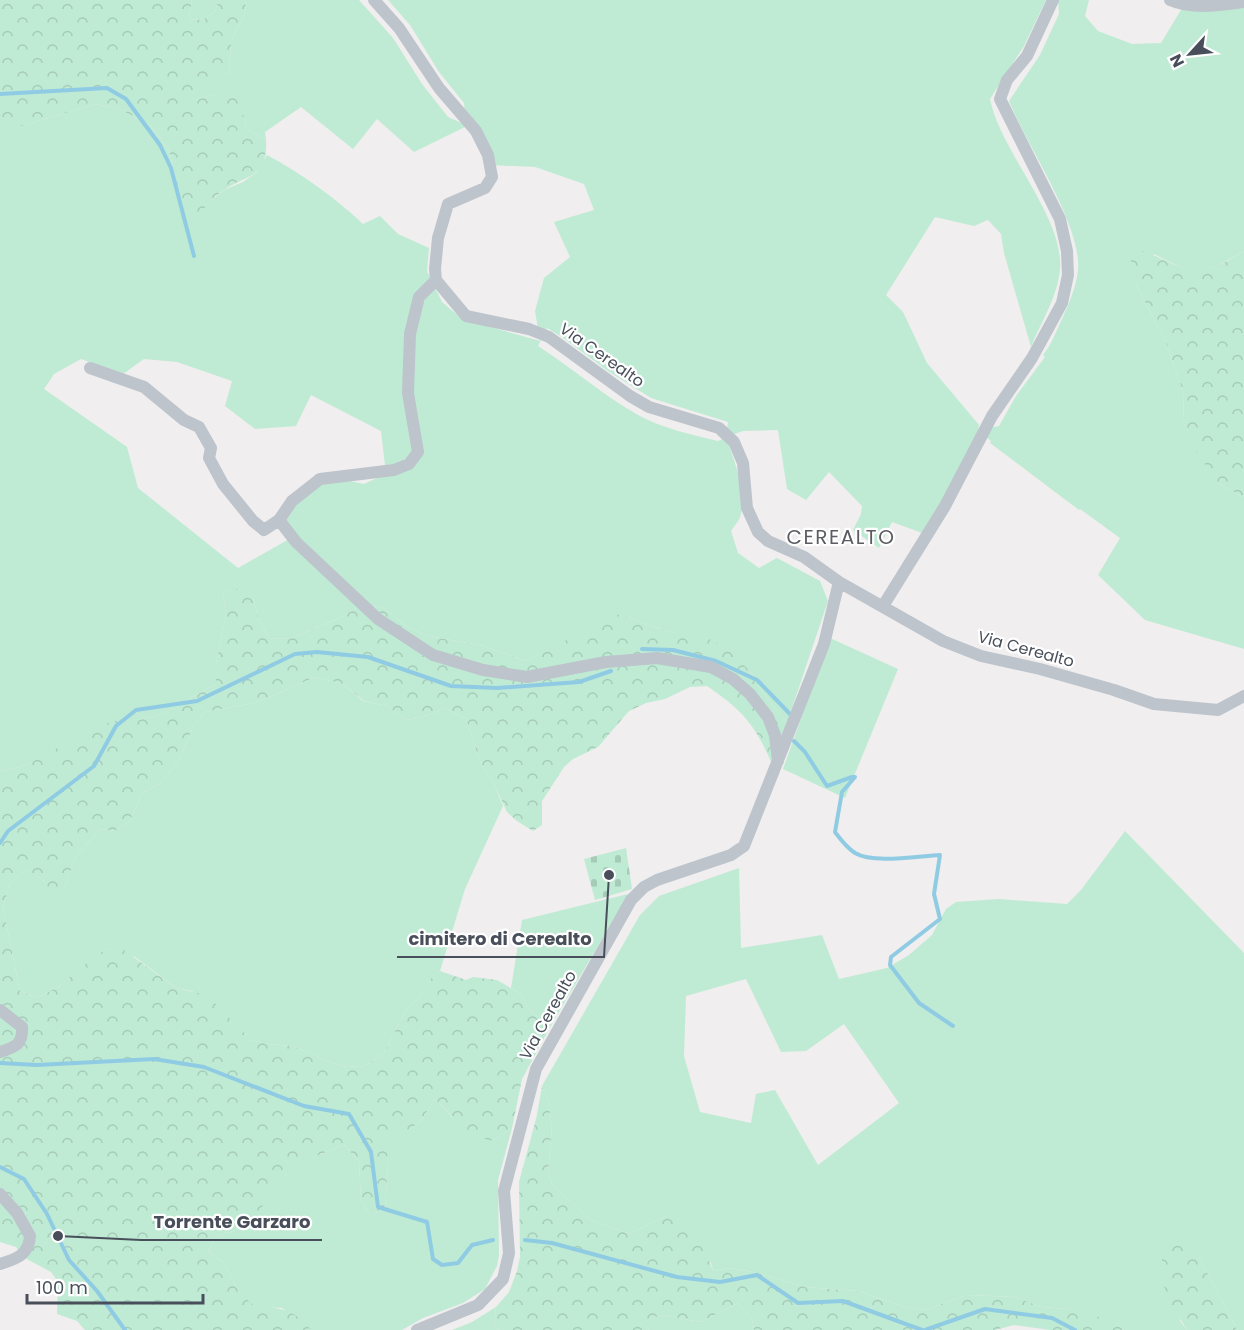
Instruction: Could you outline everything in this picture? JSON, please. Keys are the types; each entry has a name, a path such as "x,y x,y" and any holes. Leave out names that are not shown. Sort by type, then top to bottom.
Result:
{"street":[{"path":"90,369 144,387 184,420 199,427 211,448 209,458 223,484 253,521 264,530 279,520 292,501 320,479 394,470 409,464 418,452 408,393 410,334 419,297 436,280 438,238 447,204 485,188 492,177 488,155 476,131 439,88 399,28 374,0"},
{"path":"883,606 945,506 992,416 1032,358 1062,303 1068,275 1067,251 1060,219 1000,99 1007,80 1027,56 1053,0"},
{"path":"1170,0 1186,6 1244,2"},
{"name":"Via Cerealto","path":"436,280 466,316 529,329 549,337 630,396 649,407 719,428 734,442 742,463 747,508 758,532 768,541 804,557 839,582 943,641 981,656 1040,669 1154,704 1218,710 1244,696"},
{"path":"279,520 296,542 378,619 433,655 483,670 527,677 606,662 657,658 711,667 733,679 750,694 768,717 775,735 778,763"},
{"name":"Via Cerealto","path":"417,1330 478,1305 503,1279 509,1253 504,1191 536,1069 631,900 644,887 657,880 731,855 744,846 824,644 839,582"},
{"path":"0,1010 22,1027 22,1035 21,1042 16,1047 0,1052"},
{"path":"0,1194 16,1213 30,1236 30,1242 25,1252 19,1257 0,1264"}],"green space":[{"path":"0,0 192,0 189,19 203,20 215,11 219,0 245,0 245,15 232,42 229,72 188,95 196,100 214,94 236,98 243,113 246,128 266,140 264,162 255,173 216,196 198,218 182,207 169,150 150,125 119,109 95,104 22,126 0,126"},
{"path":"192,0 219,0 215,11 203,20 189,19"},
{"path":"245,0 359,0 393,38 422,84 448,117 466,125 464,103 439,72 410,25 388,0 1046,0 1024,46 990,99 996,119 1042,206 1059,249 1059,279 1031,347 1004,253 1001,234 988,220 974,226 935,217 886,295 903,312 927,363 979,425 978,430 999,426 1016,396 1045,357 1043,355 1065,313 1077,277 1077,252 1063,209 1009,101 1040,55 1059,14 1058,0 1089,0 1085,16 1098,31 1132,44 1161,43 1187,0 1244,0 1244,251 1219,264 1200,270 1180,266 1154,254 1135,283 1165,340 1183,391 1184,424 1217,482 1244,498 1244,649 1145,620 1098,575 1120,538 990,443 991,441 978,431 925,534 892,522 879,548 853,530 861,514 862,506 829,472 806,500 787,489 778,430 743,431 726,437 742,494 740,516 731,531 738,553 759,568 777,558 820,581 828,601 787,723 761,690 750,671 689,633 675,633 624,615 525,661 484,646 434,637 410,629 382,607 360,606 339,618 290,639 269,638 259,620 253,598 236,590 223,592 226,616 216,664 216,684 162,714 139,720 119,720 26,765 0,772 0,126 22,126 95,104 119,109 150,125 169,150 182,207 204,206 224,190 243,182 257,172 267,155 317,186 363,224 380,216 398,234 429,248 427,271 442,302 462,319 540,341 535,311 544,278 570,257 554,222 594,210 584,184 535,167 490,165 467,126 414,152 377,119 353,149 301,107 265,132 266,140 246,128 243,113 214,94 196,100 187,95 229,72 232,42 245,15","holes":["547,328 651,398 728,422 726,437 718,441 657,424 612,399 538,346","81,359 123,374 144,359 177,362 232,381 225,406 255,429 296,426 311,395 381,431 386,474 364,484 316,474 276,522 291,538 238,568 138,488 127,447 44,389 54,374"]},
{"path":"1138,250 1184,268 1193,269 1210,268 1244,251 1244,498 1217,482 1192,445 1184,424 1183,391 1165,340 1135,283 1131,260"},
{"path":"245,587 253,598 259,620 269,638 290,639 339,618 360,606 382,607 410,629 434,637 484,646 525,661 558,645 609,614 624,615 675,633 689,633 705,637 725,647 750,671 761,690 787,723 772,764 760,738 746,719 730,703 707,686 690,687 665,699 646,703 629,711 598,747 573,759 564,767 542,801 542,825 533,831 507,812 494,784 480,762 466,719 446,708 423,717 407,720 387,706 364,701 343,684 315,677 249,704 205,712 194,725 179,760 161,783 142,793 130,821 115,831 100,829 75,858 66,885 55,900 44,881 27,869 10,883 3,907 20,991 37,998 58,987 96,955 109,948 124,950 176,988 207,995 251,1040 293,1046 329,1062 347,1067 365,1066 384,1053 406,1010 420,997 425,984 440,971 466,980 473,977 497,980 521,994 527,1006 549,1029 522,1079 512,1128 491,1141 469,1134 435,1099 420,1122 386,1144 388,1161 385,1206 371,1217 361,1201 359,1161 344,1145 316,1156 268,1187 261,1209 253,1222 240,1229 217,1236 208,1251 224,1263 240,1293 254,1306 286,1310 292,1313 311,1330 85,1330 77,1321 57,1314 58,1282 51,1272 23,1257 16,1247 0,1242 0,772 26,765 97,726 119,720 139,720 162,714 216,684 216,664 226,616 223,592"},
{"path":"830,638 898,669 845,798 783,769"},
{"path":"315,677 343,684 363,701 387,706 407,720 423,717 446,708 466,719 480,762 494,784 503,806 465,889 440,971 426,984 420,997 406,1010 384,1053 365,1066 347,1067 329,1062 293,1046 251,1040 192,991 176,988 135,957 109,948 58,987 37,998 20,991 3,907 10,883 27,869 44,881 55,899 66,885 75,858 100,829 115,831 130,821 142,793 161,783 179,760 194,725 205,712 249,704"},
{"path":"1125,831 1244,953 1244,1330 1237,1330 1196,1251 1180,1321 1187,1330 1124,1330 1118,1324 1069,1309 1041,1307 1016,1297 967,1295 925,1310 905,1307 858,1291 806,1287 731,1268 713,1271 711,1263 666,1216 630,1234 591,1220 553,1186 548,1173 552,1125 548,1101 542,1086 640,915 659,896 739,868 741,948 822,935 839,979 887,968 909,955 932,935 946,909 956,902 998,899 1067,904 1081,890","holes":["746,979 781,1052 806,1051 844,1024 899,1103 818,1165 775,1090 756,1094 751,1123 700,1112 684,1056 686,996"]},
{"path":"626,848 632,889 595,900 584,859"},
{"path":"632,893 624,902 549,1029 527,1006 521,994 511,988 522,920"},
{"path":"542,1086 548,1101 552,1125 548,1173 553,1186 591,1220 630,1234 666,1216 684,1214 703,1245 713,1271 731,1268 806,1287 858,1291 905,1307 925,1310 967,1295 1016,1297 1041,1307 1069,1309 1093,1315 1118,1324 1124,1330 1050,1330 1014,1325 995,1330 754,1330 752,1319 738,1303 701,1322 661,1315 643,1322 649,1330 501,1330 494,1328 496,1307 509,1292 520,1257 519,1182 537,1115"},
{"path":"435,1099 452,1117 491,1141 512,1128 498,1180 499,1255 497,1266 485,1289 463,1303 423,1318 402,1330 311,1330 282,1308 253,1307 240,1293 224,1263 208,1251 217,1236 240,1229 253,1222 261,1209 267,1187 316,1156 344,1145 359,1161 361,1201 371,1217 385,1206 388,1161 385,1144 420,1122"},
{"path":"1176,1241 1196,1251 1237,1330 1187,1330 1165,1294 1162,1259"},
{"path":"738,1303 752,1319 754,1330 649,1330 642,1322 661,1315 701,1322"},
{"path":"496,1307 494,1328 501,1330 452,1330 472,1322"}],"waterway":[{"path":"0,94 107,88 126,99 160,145 171,168 194,256"},
{"path":"642,649 673,650 716,661 757,680 790,714"},
{"path":"0,843 8,831 94,766 116,726 136,710 197,701 295,654 317,652 368,657 451,686 497,688 579,682 611,671"},
{"path":"794,741 805,752 827,786 855,777 842,792 835,832 852,851 863,856 884,859 940,855 934,894 940,919 891,957 890,965 919,1003 953,1026"},
{"path":"0,1063 37,1065 154,1059 204,1067 304,1106 349,1114 371,1152 378,1207 427,1222 433,1259 442,1265 458,1263 472,1245 493,1240"},
{"path":"0,1167 24,1179 47,1214 69,1260 97,1291 125,1330"},
{"path":"525,1240 552,1243 677,1277 720,1282 757,1275 798,1303 843,1301 922,1330"},
{"path":"925,1330 985,1309 1052,1318 1075,1330"}],"place":[{"name":"cimitero di Cerealto","path":"609,875"},
{"name":"Torrente Garzaro","path":"58,1236"}],"district":[{"name":"CEREALTO","path":"841,537"}]}
